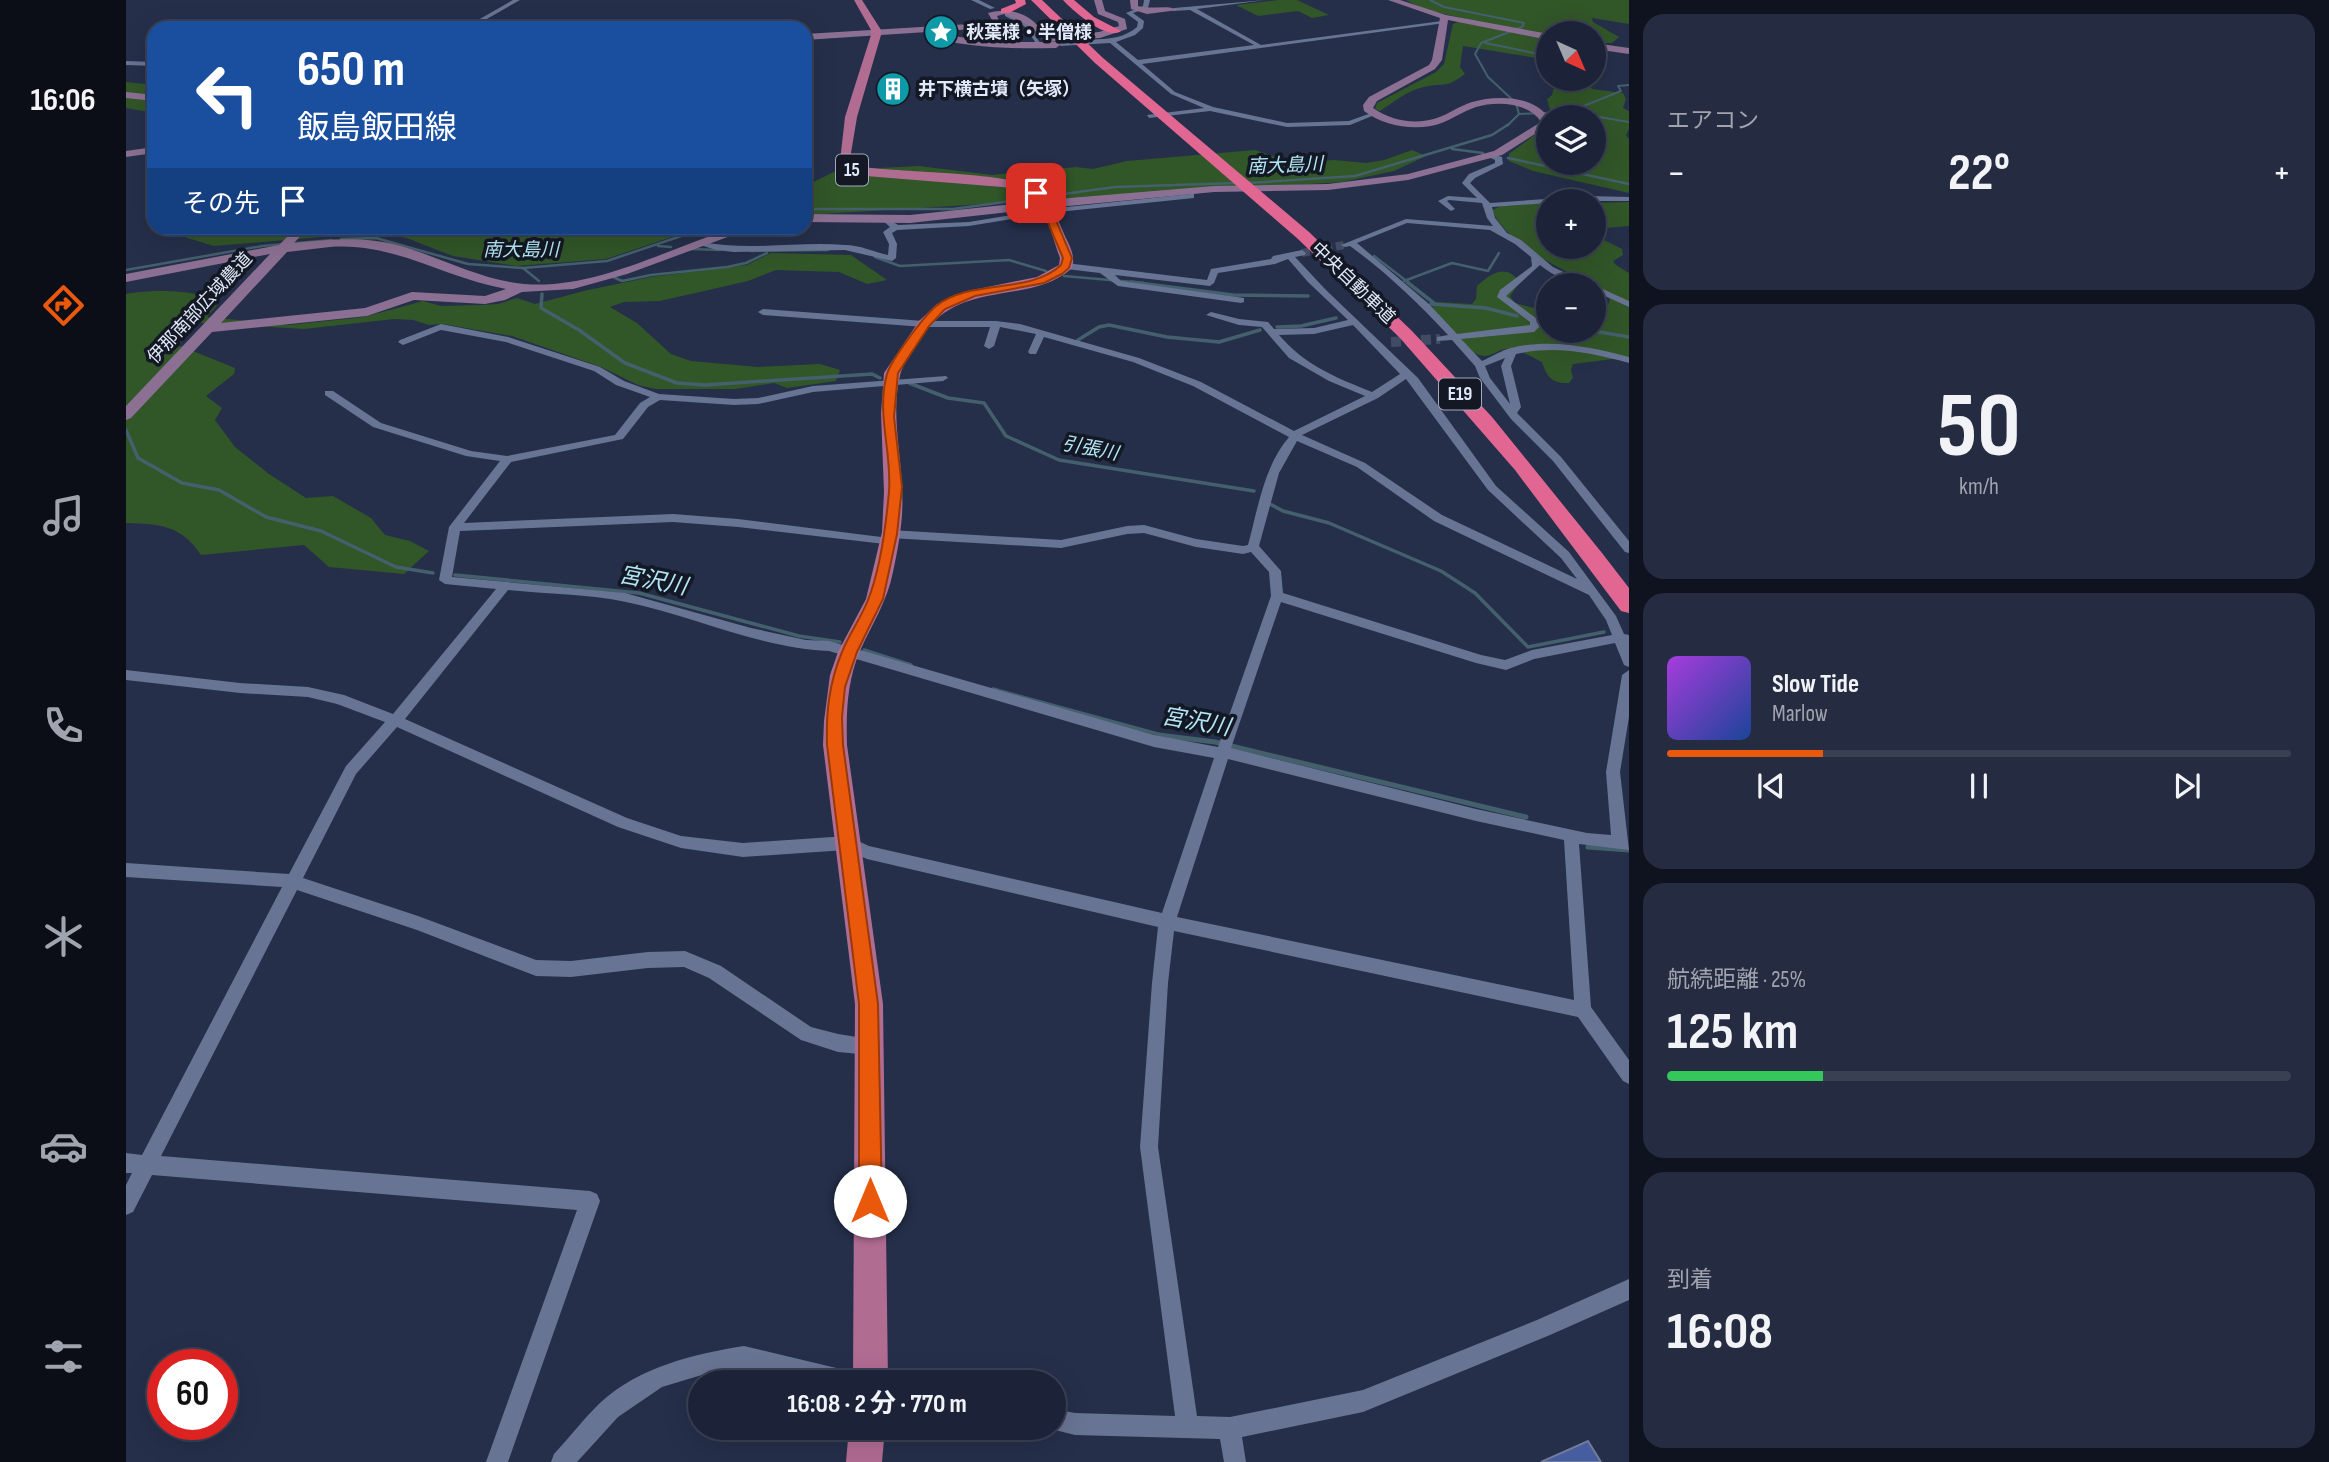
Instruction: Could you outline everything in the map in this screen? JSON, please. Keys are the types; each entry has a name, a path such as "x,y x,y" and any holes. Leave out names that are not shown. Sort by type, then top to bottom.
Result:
{"highway":[{"path":"1006,13 1016,4 1014,0"},
{"path":"1006,13 1021,4 1020,0"},
{"path":"1030,0 1064,24"},
{"name":"中央自動車道","path":"1036,0 1064,24 1115,76 1273,202 1389,302 1509,431 1629,579"},
{"name":"中央自動車道","path":"1051,0 1064,24"},
{"path":"1068,0 1113,35"},
{"name":"中央自動車道","path":"1273,202 1440,372 1562,516 1629,605"}],"main road":[{"path":"858,0 876,30"},
{"name":"15","path":"876,30 851,117 843,167 866,172 1002,183 1043,203"},
{"path":"871,1370 869,1004 847,843 834,717 837,687 849,652 876,599 889,538 895,487 888,417 892,373 925,324 942,307 955,300 1041,281 1066,266 1067,258 1043,203"},
{"path":"863,1462 866,1440"}],"street":[{"path":"480,21 517,0"},
{"path":"974,0 992,8"},
{"path":"1098,0 1101,12 1125,23 1124,27 1113,35"},
{"path":"1134,0 1133,6 1138,9 1174,10 1263,0"},
{"path":"918,31 956,42 1040,45 1097,38 1138,31 1141,21 1128,14 1146,7 1147,0"},
{"path":"1392,0 1443,20"},
{"path":"1191,8 1259,46"},
{"path":"812,36 993,24 997,21 991,15 1006,13 1029,22 1042,37 1060,42"},
{"path":"1006,13 1026,24 1040,45"},
{"path":"1139,62 1443,20 1463,21 1536,35"},
{"path":"1374,114 1368,105 1373,99 1421,75 1435,64 1443,20"},
{"path":"812,218 935,217 1043,203 1214,189 1348,185 1427,174 1490,156 1541,128 1546,122 1534,110 1513,104 1475,104 1426,123 1403,123 1374,114 1350,123 1287,125 1211,109 1174,93 1113,35"},
{"path":"1606,48 1629,51"},
{"path":"126,63 147,64"},
{"path":"126,95 147,98"},
{"path":"1149,116 1211,109"},
{"path":"126,154 147,151"},
{"path":"1490,156 1499,159 1499,164 1472,176 1466,183 1485,203 1491,218 1504,234"},
{"path":"698,243 710,247 759,249 862,248 892,258 893,244 887,232 896,228 969,224 1043,203 1191,196"},
{"path":"1451,209 1442,201 1448,198 1485,203 1589,198 1629,199"},
{"path":"884,218 896,228"},
{"path":"1559,273 1492,228 1454,222 1406,221 1348,244 1371,257 1426,306 1480,365 1485,379 1512,413 1557,459 1629,549"},
{"path":"1454,222 1466,233"},
{"name":"伊那南部広域農道","path":"126,415 295,235"},
{"path":"126,278 260,252 361,243 391,248 477,279 519,288 548,288 587,281 724,235"},
{"path":"1066,266 1210,283 1214,271 1258,265 1302,253"},
{"path":"1290,256 1352,322 1378,344 1405,375 1414,380 1492,488 1565,555 1624,638 1629,662"},
{"path":"1440,339 1531,330 1535,326 1534,321 1502,297 1503,292 1532,270 1536,265 1534,258"},
{"path":"1099,269 1115,280 1241,300"},
{"path":"1137,270 1157,277"},
{"path":"208,328 367,312 412,296 485,300 519,288"},
{"path":"1606,293 1629,303"},
{"path":"762,312 925,324 996,324 1041,333 1168,371 1295,436 1361,466 1438,518 1593,592"},
{"path":"1211,315 1239,322 1265,324 1292,356 1332,379 1374,396"},
{"path":"1271,332 1314,331 1352,322"},
{"path":"989,346 996,324"},
{"path":"403,342 423,336 430,329 441,327 508,340 597,369 620,383 658,397 758,401 813,388 943,378"},
{"path":"1512,413 1516,407 1506,366 1518,332"},
{"path":"1033,352 1041,333"},
{"path":"1378,344 1391,342"},
{"path":"1480,365 1512,352 1541,346 1629,360"},
{"path":"1253,547 1260,525 1260,513 1278,465 1295,436 1374,396 1405,375"},
{"path":"329,393 377,425 470,454 507,459 619,438 644,405 658,397"},
{"path":"507,459 455,527 445,580 625,597 751,633 849,652 1154,741 1214,753 1226,745 1476,815 1571,835 1624,842 1613,772 1629,675"},
{"path":"455,527 673,518 889,538 1061,544 1144,529 1196,543 1243,550 1253,547"},
{"path":"1188,1427 1149,1147 1159,996 1167,922 1191,844 1277,596 1275,571 1253,547"},
{"path":"126,1205 351,770 505,586"},
{"path":"1277,596 1481,660 1506,665 1532,654 1624,638"},
{"path":"126,675 240,688 308,692 339,699 394,720 623,823 681,842 743,850 847,843 867,852 1167,922 1583,1010"},
{"path":"1571,835 1583,1010 1629,1075"},
{"path":"126,870 292,881 418,923 536,968 571,969 648,960 685,960 715,972 807,1034 838,1043 870,1046"},
{"path":"126,1163 590,1201 497,1462"},
{"path":"1066,1422 1230,1428 1363,1401 1543,1328 1629,1289"},
{"path":"562,1462 610,1409 657,1378 705,1363 744,1357 799,1370"},
{"path":"1230,1428 1235,1462"}],"green space":[{"path":"1297,0 1329,15 1312,18 1298,11 1258,16 1236,5"},
{"path":"1406,0 1629,0 1629,24 1592,18 1593,21 1536,21 1536,58 1463,46 1460,67 1465,74 1449,83 1412,91 1380,111 1375,109 1377,103 1436,72 1444,64 1453,24 1466,19 1423,9"},
{"path":"1606,30 1619,37 1612,43 1606,43"},
{"path":"126,82 147,84 147,112 126,108"},
{"path":"1553,91 1623,93 1626,99 1623,108 1629,111 1629,129 1626,135 1629,139 1629,193 1550,175 1606,175 1606,105 1549,105 1547,99"},
{"path":"1536,134 1536,172 1509,161 1509,154"},
{"path":"1255,150 1294,163 1334,160 1366,163 1412,150 1426,156 1394,171 1342,182 812,215 812,183 838,170 919,166 992,175 1076,167 1093,169 1127,161"},
{"path":"1629,202 1629,226 1606,228 1606,203"},
{"path":"1536,204 1536,254 1512,237 1501,224 1492,210 1501,206"},
{"path":"178,235 346,235 214,246"},
{"path":"394,235 678,235 606,259 516,266 453,256"},
{"path":"1606,241 1622,249 1623,255 1613,261 1629,273 1629,357 1573,364 1573,378 1569,383 1554,381 1548,376 1542,362 1519,351 1505,349 1486,356 1473,352 1460,341 1432,307 1437,302 1472,304 1476,299 1477,286 1493,274 1504,271 1515,276 1520,282 1510,296 1515,303 1536,309 1536,343 1606,343 1606,307 1610,300 1606,293 1606,273 1570,273 1544,259 1606,259"},
{"path":"771,253 851,255 887,280 867,284 839,272 776,270 748,281 660,301 624,302 610,307 637,323 671,354 691,361 758,367 820,364 840,370 836,381 787,388 774,383 736,389 655,389 638,385 601,367 512,336 443,324 429,325 413,320 394,319 304,329 201,323 167,333 163,339 235,368 234,374 206,396 222,408 215,420 235,447 306,498 333,496 371,518 385,535 410,541 429,551 404,574 329,567 304,545 201,555 186,537 169,528 126,523 126,294 161,291 200,295 219,303 207,317 289,325 364,317 423,301 441,306 481,305 498,304 517,298 535,304 651,277 747,265"}],"building":[{"path":"1588,1441 1601,1462 1541,1462"}],"waterway":[{"name":"南大島川","path":"1430,0 1444,7 1524,23 1522,27 1481,43 1475,54 1488,77 1516,103 1519,114"},
{"path":"1485,43 1536,53"},
{"path":"1586,105 1621,91 1618,86 1629,85"},
{"path":"1519,114 1569,112 1629,122"},
{"name":"南大島川","path":"1509,124 1519,114"},
{"name":"南大島川","path":"1248,183 1355,176 1492,135 1509,124"},
{"path":"1452,149 1483,153"},
{"path":"1508,158 1629,184"},
{"name":"南大島川","path":"812,209 953,209 1115,187 1236,183"},
{"name":"南大島川","path":"523,268 607,261 684,235"},
{"name":"南大島川","path":"341,239 376,238 468,264 523,268"},
{"name":"南大島川","path":"126,270 262,246 332,240"},
{"name":"南大島川","path":"658,246 671,247"},
{"path":"691,249 720,250"},
{"path":"750,251 828,250"},
{"path":"613,277 622,281 651,275 727,267 746,263 767,253"},
{"path":"1406,280 1452,263 1488,271 1499,253"},
{"path":"1374,256 1406,280"},
{"path":"875,257 900,266 1009,260 1046,271"},
{"name":"引張川","path":"523,268 539,281"},
{"path":"1064,276 1144,283"},
{"path":"1406,280 1409,283"},
{"path":"1131,282 1233,295 1308,296"},
{"path":"1407,282 1435,304"},
{"name":"引張川","path":"542,294 541,308 579,330 625,363 677,383 705,385 872,374 880,378"},
{"path":"1431,304 1486,308 1517,316"},
{"path":"1277,327 1301,326 1336,318"},
{"path":"1078,340 1099,327 1109,325 1167,337 1219,342 1260,330"},
{"path":"1606,333 1629,337"},
{"name":"引張川","path":"909,383 948,398 984,403 1006,436 1059,460 1254,491"},
{"name":"宮沢川","path":"126,430 138,458 182,483 219,490 266,517 321,531 396,567 433,573"},
{"name":"引張川","path":"1268,503 1283,511 1329,523 1441,571 1475,593 1528,647 1604,632"},
{"name":"宮沢川","path":"455,575 639,593 799,636 840,642"},
{"name":"宮沢川","path":"864,650 911,665"},
{"name":"宮沢川","path":"993,689 1163,736"},
{"name":"宮沢川","path":"1159,735 1163,736"},
{"name":"宮沢川","path":"1163,736 1215,742 1526,817"},
{"name":"宮沢川","path":"1588,847 1629,850"}],"tunnel":[{"path":"1302,253 1344,245"},
{"path":"1391,342 1440,339"}],"place":[{"name":"秋葉様・半僧様","path":"941,32"},
{"name":"井下横古墳（矢塚）","path":"893,89"}],"route":[{"path":"870,1201 869,1004 835,745 837,687 849,652 876,599 890,534 895,487 888,417 892,373 925,324 942,307 973,294 1041,281 1066,266 1067,258 1048,211 1036,193"}]}
